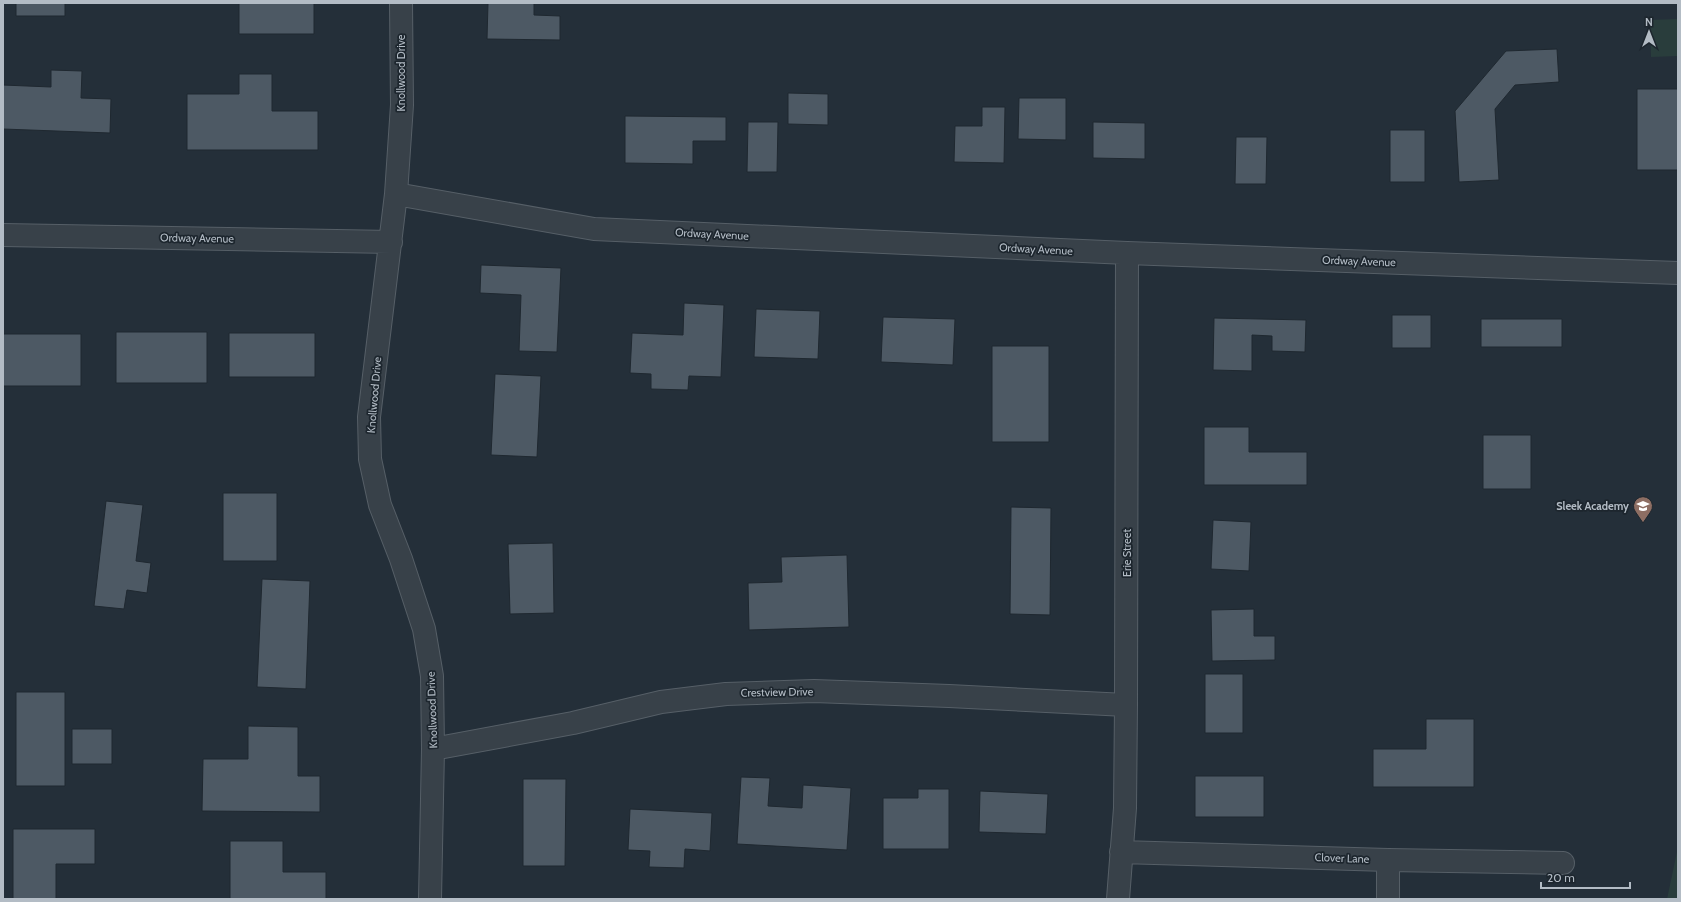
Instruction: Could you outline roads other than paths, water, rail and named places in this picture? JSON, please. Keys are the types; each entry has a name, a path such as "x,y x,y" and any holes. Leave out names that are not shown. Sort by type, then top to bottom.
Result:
{"street":[{"name":"Knollwood Drive","path":"401,3 402,105 396,194 369,417 370,459 380,505 401,559 424,629 432,676 433,749 430,899"},
{"name":"Ordway Avenue","path":"396,194 594,229 1127,253 1678,272"},
{"name":"Ordway Avenue","path":"3,236 391,242"},
{"name":"Erie Street","path":"1118,899 1125,808 1127,253"},
{"name":"Crestview Drive","path":"433,749 573,723 661,702 726,694 822,692 949,696 1126,705"},
{"name":"Clover Lane","path":"1121,852 1388,860 1563,863"},
{"path":"1388,860 1388,899"}],"place":[{"name":"Sleek Academy","path":"1643,523"}]}
